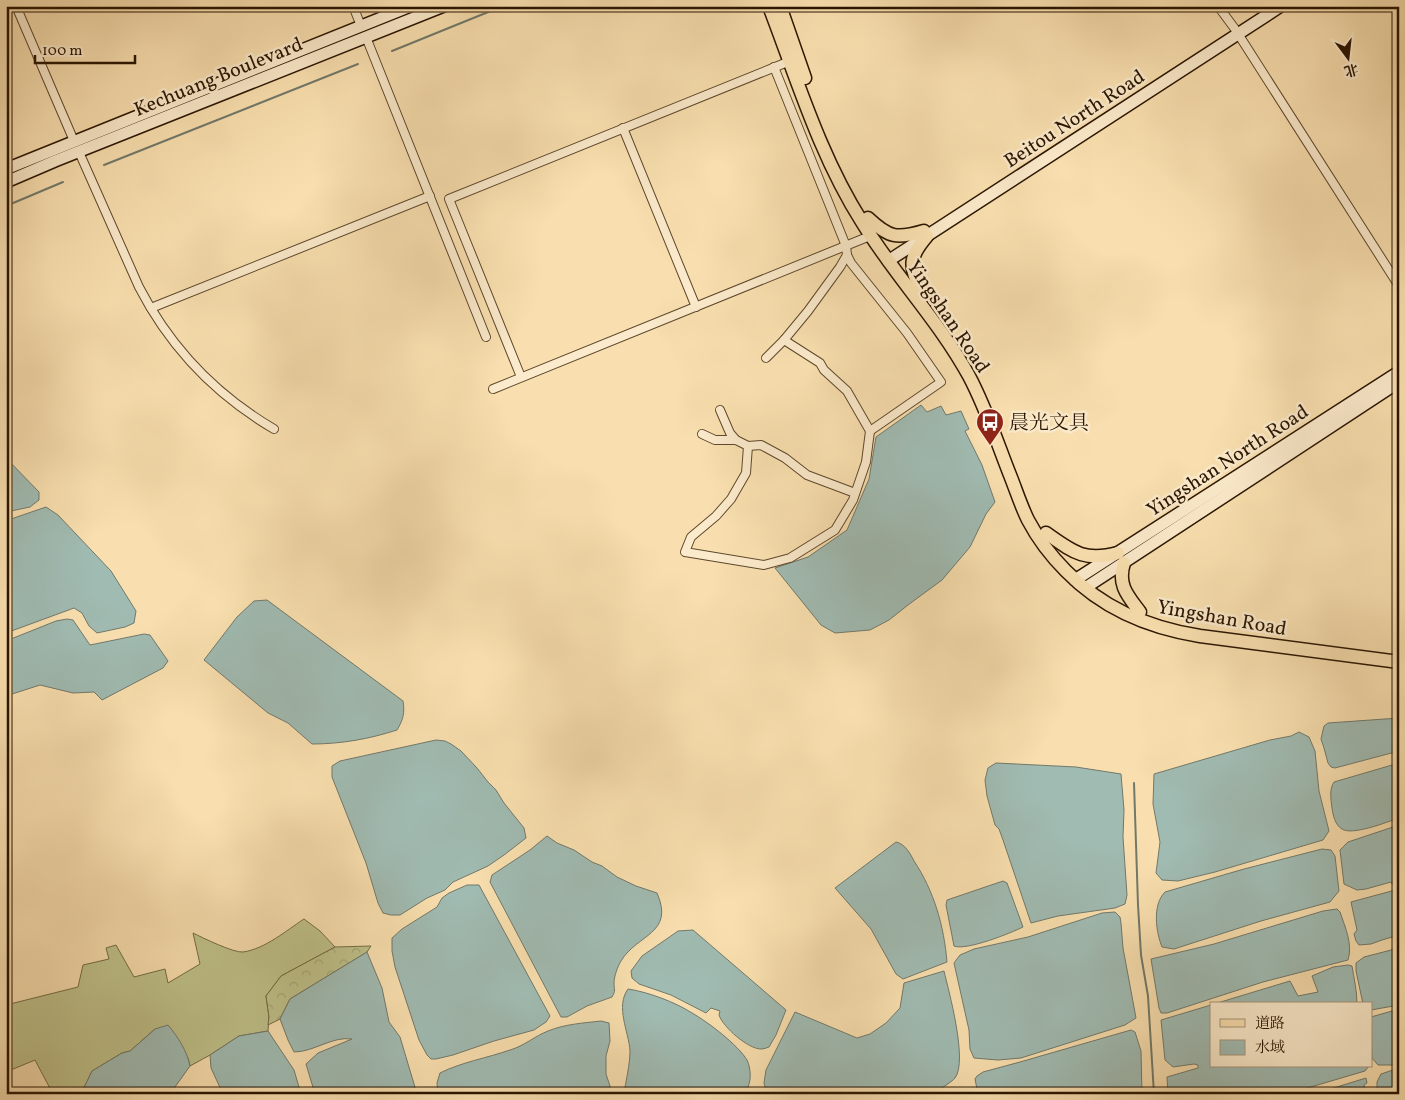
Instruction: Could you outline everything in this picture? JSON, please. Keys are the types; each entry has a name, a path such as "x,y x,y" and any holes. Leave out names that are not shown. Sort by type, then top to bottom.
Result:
{"main road":[{"name":"Kechuang Boulevard","path":"6,182 77,146 412,6"},
{"name":"Kechuang Boulevard","path":"6,169 77,146 444,6"},
{"name":"Yingshan Road","path":"769,6 818,136 851,204 870,236 922,292 955,337 980,381 1035,516 1058,550 1084,582 1140,612 1180,625 1399,654"},
{"name":"Yingshan Road","path":"780,6 832,149 848,183 890,257 959,359 984,408 1028,519 1052,555 1112,606 1137,620 1158,627 1179,633 1399,662"},
{"name":"Beitou North Road","path":"1236,32 1270,6"},
{"name":"Beitou North Road","path":"890,257 1236,32 1281,6"},
{"path":"868,218 886,233 893,235 903,236 926,233"},
{"path":"922,292 914,274 912,260 926,233"},
{"name":"Yingshan North Road","path":"1121,558 1399,372"},
{"name":"Yingshan North Road","path":"1084,582 1399,382"},
{"path":"1046,533 1070,549 1087,556 1121,558 1121,576 1124,588 1140,612"}],"street":[{"path":"16,6 134,276 151,308 170,337 204,377 237,405 274,429"},
{"path":"353,6 361,26"},
{"path":"1218,6 1399,286"},
{"path":"366,37 486,336"},
{"path":"521,377 449,199 790,61"},
{"path":"766,358 784,340 808,310 840,267 846,255 846,246 774,67"},
{"path":"623,128 696,306"},
{"path":"151,308 430,196"},
{"path":"493,389 870,236"},
{"path":"846,255 907,333 941,382 870,431"},
{"path":"748,446 746,472 731,499 716,516 690,537 685,552 764,565 790,558 834,530 853,500 866,462 870,431 848,391 824,370 820,363 784,340"},
{"path":"720,410 730,433 736,440 748,446 761,445 785,458 807,475 855,493"},
{"path":"702,434 715,440 736,440"}],"green space":[{"path":"304,919 320,931 335,947 281,976 266,996 269,1017 268,1031 239,1036 190,1066 188,1058 155,1029 130,1051 122,1053 92,1071 81,1094 53,1094 35,1060 6,1072 6,1005 78,987 83,965 109,959 106,948 116,945 134,977 165,969 168,983 200,964 193,933 226,948 243,952 267,943"},
{"path":"371,946 367,952 290,999 280,1019 268,1025 269,1017 266,996 281,976 335,947"}],"water":[{"path":"921,405 927,412 941,406 946,415 961,411 969,429 965,431 982,465 995,502 986,514 970,547 942,580 889,620 870,630 835,633 821,625 775,568 808,557 847,530 869,479 876,437"},
{"path":"6,458 39,492 39,500 30,507 6,512"},
{"path":"46,507 58,515 111,571 136,611 134,623 125,627 97,633 89,626 82,613 74,608 6,633 6,523 11,519"},
{"path":"267,600 403,701 403,716 397,730 355,740 312,744 288,723 268,713 204,660 237,617 254,601"},
{"path":"73,620 90,645 144,634 150,635 168,661 163,668 102,700 94,692 73,693 40,685 6,696 6,641 56,621"},
{"path":"1399,718 1399,751 1335,768 1331,767 1328,763 1321,739 1324,726 1328,723"},
{"path":"1299,732 1309,737 1315,751 1319,791 1329,831 1323,840 1215,872 1178,881 1162,880 1156,873 1160,842 1153,804 1154,774 1270,740 1291,736"},
{"path":"436,740 451,744 461,751 477,768 524,828 526,838 488,866 453,882 445,890 427,898 400,915 383,913 378,903 366,863 332,777 332,766 340,761"},
{"path":"996,763 1076,767 1121,774 1127,895 1125,904 1115,908 1058,916 1031,923 999,829 995,825 987,796 985,780 988,768"},
{"path":"1399,763 1399,818 1361,830 1347,831 1342,829 1333,814 1331,791 1334,782"},
{"path":"1399,825 1399,882 1357,890 1344,884 1340,850 1348,842"},
{"path":"547,836 602,866 617,877 657,893 661,907 661,917 658,925 628,952 620,963 616,971 612,997 587,1006 567,1017 561,1017 490,882 492,875 530,850"},
{"path":"896,842 905,847 909,852 927,884 941,922 947,962 903,979 896,974 871,929 835,888"},
{"path":"1322,849 1331,850 1335,856 1339,891 1330,902 1261,921 1174,949 1162,947 1156,919 1158,904 1165,892"},
{"path":"1003,881 1007,883 1023,927 978,944 954,946 946,905 947,900"},
{"path":"467,885 479,885 550,1016 546,1022 534,1030 453,1055 431,1059 419,1040 395,967 392,938 402,929 437,907 442,898 449,893"},
{"path":"1399,889 1399,935 1371,944 1359,945 1354,934 1357,930 1351,902"},
{"path":"1337,909 1340,912 1348,936 1350,948 1348,960 1263,982 1167,1013 1161,1013 1151,959 1214,944 1323,911"},
{"path":"1115,912 1120,917 1123,948 1136,1018 1125,1025 1021,1058 998,1060 974,1058 970,1049 969,1030 954,963 960,955 974,949 1028,937 1102,913"},
{"path":"693,930 786,1010 769,1047 756,1048 743,1041 721,1020 720,1011 711,1008 706,1013 671,995 639,984 632,978 631,971 642,956 678,931"},
{"path":"1399,948 1399,1005 1372,1010 1372,1002 1363,1002 1356,963 1364,957"},
{"path":"367,952 382,988 389,1022 400,1037 417,1094 315,1094 306,1064 318,1053 352,1039 337,1040 309,1050 294,1052 280,1019 290,999"},
{"path":"1352,966 1357,1002 1221,1002 1290,981 1298,996 1318,992 1312,976 1333,967"},
{"path":"944,971 959,1042 958,1069 955,1078 948,1084 933,1094 767,1094 764,1083 766,1070 795,1012 857,1038 870,1034 886,1023 900,1008 904,983"},
{"path":"628,989 670,1001 699,1017 722,1034 747,1060 750,1075 746,1090 739,1094 624,1094 630,1051 623,1004 624,996"},
{"path":"1210,1005 1210,1068 1367,1068 1365,1071 1287,1094 1168,1094 1167,1077 1198,1068 1198,1065 1173,1067 1165,1060 1161,1020"},
{"path":"1399,1009 1399,1063 1378,1065 1372,1058 1372,1017"},
{"path":"601,1021 609,1023 610,1041 606,1056 606,1074 610,1086 610,1094 438,1094 437,1083 440,1073 448,1069 515,1048 554,1029 574,1024"},
{"path":"168,1025 182,1044 190,1066 170,1094 81,1094 92,1071 122,1053 130,1051 155,1029"},
{"path":"1131,1030 1135,1032 1141,1051 1142,1094 978,1094 975,1079 983,1072"},
{"path":"268,1031 294,1070 301,1094 223,1094 211,1068 210,1055 239,1036"},
{"path":"1399,1068 1399,1094 1377,1094 1377,1082 1381,1074"},
{"path":"1366,1078 1367,1083 1364,1085 1365,1094 1314,1094"}],"waterway":[{"path":"392,51 503,6"},
{"path":"104,165 358,64"},
{"path":"6,206 63,182"},
{"path":"1134,783 1141,955 1148,996 1154,1094"}],"place":[{"name":"晨光文具","path":"990,446"}]}
